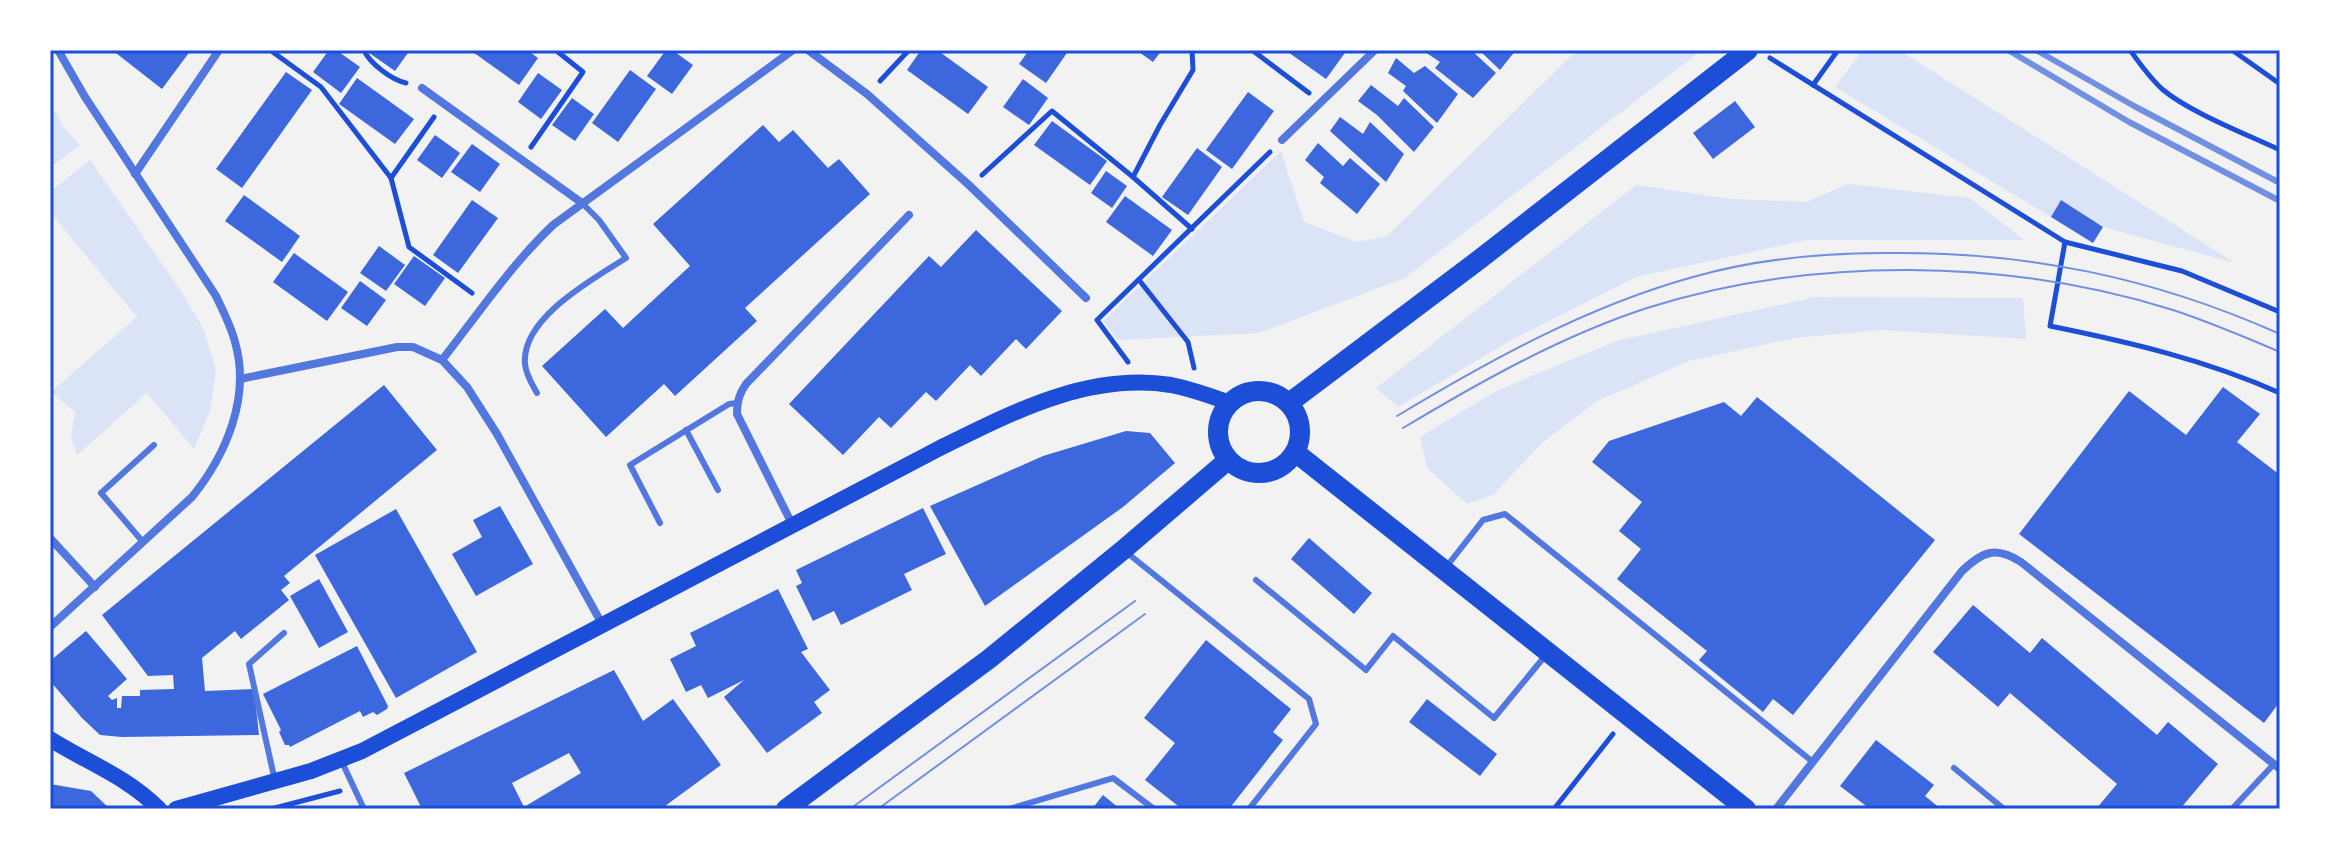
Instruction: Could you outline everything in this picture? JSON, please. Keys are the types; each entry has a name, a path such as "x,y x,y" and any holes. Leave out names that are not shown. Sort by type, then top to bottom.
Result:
{"main road":[{"path":"1289,403 1748,50"},
{"path":"176,809 341,760 393,736 792,524 1003,417 1067,392 1099,385 1143,383 1201,392 1230,403"},
{"path":"1259,390 1269,391 1289,403 1301,432 1295,452 1279,468 1261,473 1250,473 1228,460 1218,434 1219,421 1230,403 1249,391 1259,390"},
{"path":"1295,452 1746,809"},
{"path":"786,809 989,659 1228,460"},
{"path":"50,739 123,778 159,809"}],"street":[{"path":"50,627 192,497 217,462 234,419 240,379 235,343 216,296 85,97 58,50"},
{"path":"135,174 219,50"},
{"path":"442,360 553,225 793,50"},
{"path":"808,50 867,94 970,186 1086,298"},
{"path":"1282,140 1375,50"},
{"path":"422,88 582,203"},
{"path":"792,524 745,432 737,414 737,403 746,384 909,215"},
{"path":"240,379 397,347 413,347 442,360 467,387 497,434 602,624"},
{"path":"50,538 95,587"},
{"path":"1776,809 1962,571 1985,554 1997,552 2008,553 2021,562 2277,767"}],"lane":[{"path":"537,393 526,374 524,361 526,348 533,336 561,302 626,258 599,220 582,203"},
{"path":"660,523 630,465 729,404 737,403"},
{"path":"686,430 718,490"},
{"path":"143,542 101,493 154,445"},
{"path":"1445,569 1483,520 1505,514 1813,762"},
{"path":"1123,550 1309,699 1316,724 1249,809"},
{"path":"1256,580 1366,670 1393,636 1494,718 1547,653"},
{"path":"275,781 249,664 284,633"},
{"path":"341,760 364,809"},
{"path":"2232,809 2277,767"},
{"path":"1954,768 2004,809"},
{"path":"1009,809 1113,778 1154,809"}],"path":[{"path":"270,50 321,87 391,178 409,247 486,304"},
{"path":"364,50 367,57 398,81 422,88"},
{"path":"867,94 909,50"},
{"path":"1133,177 1193,70 1192,50"},
{"path":"1252,50 1321,102"},
{"path":"1813,85 1838,50"},
{"path":"2130,50 2164,91 2194,109 2280,150"},
{"path":"2232,50 2280,84"},
{"path":"522,159 583,72 558,51"},
{"path":"1768,57 2065,242 2182,271 2280,312"},
{"path":"391,178 443,104"},
{"path":"970,186 1052,111 1192,229"},
{"path":"1143,383 1097,320 1282,140"},
{"path":"2065,242 2050,326 2128,342 2195,361 2280,393"},
{"path":"1139,280 1188,342 1201,392"},
{"path":"1554,809 1627,717"},
{"path":"271,809 354,787"}],"shaded area":[{"path":"1577,50 1702,50 1405,278 1259,333 1118,340 1103,321 1281,151 1304,222 1357,242 1387,236"},
{"path":"1863,50 1899,50 2235,263 2103,227 2061,201 2051,217 1835,87"},
{"path":"50,101 63,127 80,145 50,168"},
{"path":"90,160 183,294 204,330 216,371 210,411 194,449 147,393 77,455 71,439 75,412 51,392 137,317 50,212 50,192"},
{"path":"1848,184 1970,198 2024,240 1807,240 1636,277 1513,339 1398,407 1376,388 1636,185 1732,199 1806,202"},
{"path":"1815,297 2023,298 2026,339 1882,330 1795,338 1689,361 1597,401 1542,443 1493,495 1467,504 1427,468 1420,437 1496,391 1616,341"}],"building":[{"path":"112,50 191,50 162,89"},
{"path":"329,50 336,50 360,67 341,93 313,72"},
{"path":"365,50 410,50 395,71"},
{"path":"470,50 527,50 538,58 519,85"},
{"path":"666,50 672,50 693,65 672,94 647,76"},
{"path":"921,50 937,50 988,87 968,114 907,70"},
{"path":"1029,50 1069,50 1046,83 1019,64"},
{"path":"1136,50 1162,50 1153,62"},
{"path":"1285,50 1347,50 1326,79"},
{"path":"1422,50 1449,50 1452,53 1454,50 1471,50 1496,73 1473,98 1435,68 1440,62"},
{"path":"1479,50 1516,50 1500,70"},
{"path":"1396,58 1414,73 1425,66 1458,94 1437,123 1403,91 1406,86 1388,73"},
{"path":"630,70 656,89 618,142 592,123"},
{"path":"286,72 312,90 242,188 216,169"},
{"path":"538,73 562,90 541,119 518,102"},
{"path":"357,78 414,119 395,144 339,104"},
{"path":"1023,79 1048,98 1029,125 1003,107"},
{"path":"1371,85 1398,106 1404,98 1434,127 1414,152 1377,115 1358,101"},
{"path":"1248,92 1274,111 1232,169 1206,150"},
{"path":"572,98 594,114 575,141 552,125"},
{"path":"1735,101 1755,127 1713,159 1693,133"},
{"path":"1340,117 1363,134 1370,122 1404,154 1386,182 1330,131"},
{"path":"1052,121 1107,161 1090,185 1034,145"},
{"path":"763,125 779,142 793,130 828,168 839,159 870,194 745,308 757,321 675,396 664,384 606,437 542,366 605,309 623,328 690,266 653,224"},
{"path":"435,135 460,153 442,178 417,160"},
{"path":"1318,143 1343,166 1350,158 1380,184 1357,214 1320,183 1324,177 1305,160"},
{"path":"472,144 500,164 480,192 451,172"},
{"path":"1197,148 1222,167 1188,215 1162,197"},
{"path":"1106,171 1127,186 1112,208 1091,193"},
{"path":"244,195 300,236 282,262 225,221"},
{"path":"1125,196 1172,230 1153,256 1106,222"},
{"path":"472,200 498,218 458,273 433,255"},
{"path":"2061,200 2103,227 2093,243 2051,217"},
{"path":"976,230 1062,311 1026,349 1016,339 981,376 970,365 936,401 926,392 891,428 879,417 843,455 789,404 929,256 941,267"},
{"path":"379,246 405,265 386,291 360,273"},
{"path":"294,253 348,292 327,321 273,282"},
{"path":"414,256 445,278 425,306 394,284"},
{"path":"360,281 386,300 367,326 341,308"},
{"path":"384,385 437,450 284,576 290,583 281,590 289,600 241,639 235,631 202,658 205,691 254,689 259,735 100,735 50,681 50,661 86,631 127,679 108,696 112,700 117,698 117,708 121,708 122,696 140,696 140,690 174,689 173,675 148,676 102,615"},
{"path":"2223,387 2260,414 2237,442 2280,475 2280,706 2278,704 2264,723 2019,534 2129,391 2186,435"},
{"path":"1757,397 1935,540 1793,715 1773,699 1763,712 1699,660 1707,651 1617,579 1641,549 1619,531 1642,502 1592,462 1609,441 1724,402 1741,416"},
{"path":"1126,431 1150,433 1175,463 1123,507 985,606 930,506 1043,456"},
{"path":"500,506 533,564 476,596 452,554 482,537 473,520"},
{"path":"923,508 946,554 904,574 912,590 841,625 834,611 813,621 796,586 802,583 796,570"},
{"path":"396,509 477,652 396,698 315,555"},
{"path":"1309,538 1372,593 1354,614 1291,559"},
{"path":"319,579 348,632 319,648 290,596"},
{"path":"778,589 808,649 801,652 830,690 814,702 822,713 767,753 724,697 744,680 708,698 701,685 686,692 670,659 696,646 690,633"},
{"path":"1973,605 2030,653 2042,638 2157,735 2168,722 2218,764 2180,809 2096,809 2117,784 2010,693 1998,707 1933,652"},
{"path":"1206,640 1291,709 1273,732 1283,740 1229,809 1182,809 1145,780 1175,743 1144,718"},
{"path":"357,646 387,709 377,715 373,712 363,717 360,711 290,747 285,745 263,694"},
{"path":"614,670 643,721 673,699 721,765 661,809 422,809 404,773","holes":["569,753 581,773 524,807 512,783"]},
{"path":"1427,699 1497,754 1480,776 1409,722"},
{"path":"1876,740 1934,785 1925,796 1941,809 1870,809 1840,786"},
{"path":"50,784 91,791 110,809 50,809"},
{"path":"1103,795 1120,809 1092,809"}],"tram line":[{"path":"1397,416 1540,336 1616,303 1717,271 1764,261 1812,256 1937,254 1988,257 2087,271 2184,297 2280,334"},
{"path":"1403,428 1522,361 1615,319 1710,291 1776,279 1842,272 1910,270 2044,280 2173,310 2280,352"},
{"path":"850,809 1135,601"},
{"path":"878,809 1145,614"}],"railway":[{"path":"2008,50 2129,122 2280,201"},
{"path":"2036,50 2280,183"}]}
